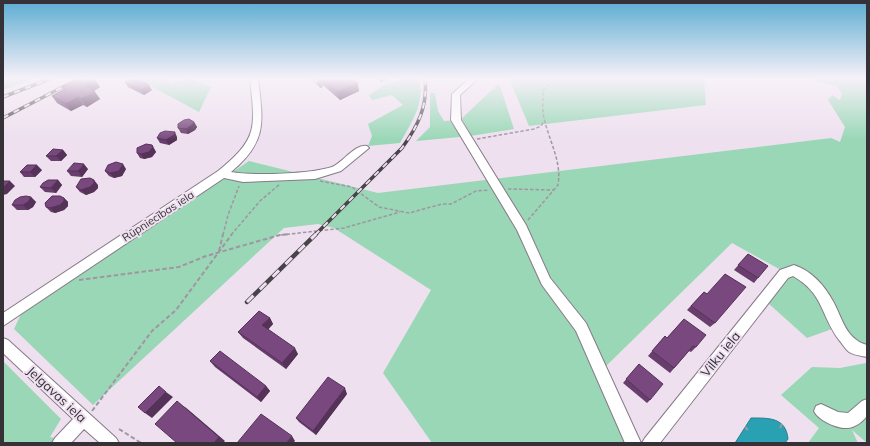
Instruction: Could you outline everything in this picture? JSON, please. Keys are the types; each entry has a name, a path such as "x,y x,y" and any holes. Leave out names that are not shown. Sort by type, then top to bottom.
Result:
{"street":[{"name":"Rūpniecības iela","path":"3,320 222,174 242,158 249,149 257,132 258,121 256,99"},
{"path":"456,99 456,120 522,228 546,282 581,327 633,443"},
{"path":"222,174 243,178 309,176 337,169 364,148"},
{"name":"Vilku iela","path":"650,443 784,274 794,270 809,279 819,290 829,306 836,325 853,347 867,351"},
{"name":"Jelgavas iela","path":"3,344 84,419 98,438 111,443"},
{"path":"821,411 836,419 850,421 856,418 867,406"},
{"path":"60,443 84,419"}],"path":[{"path":"522,228 558,185 560,169 544,121 543,99"},
{"path":"469,141 534,129 541,126 544,121"},
{"path":"309,176 309,179 352,187 379,207 400,212 414,212 442,204 451,204 476,191 498,188 553,190"},
{"path":"84,419 94,410 118,375 152,331 176,310 218,253 260,201 272,190 293,177"},
{"path":"218,253 228,215 243,178"},
{"path":"67,276 79,280 155,269 179,268 218,253 280,235 344,228 400,212"},
{"path":"780,428 782,424"},
{"path":"745,427 748,430"},
{"path":"119,429 141,443"}],"green space":[{"path":"175,99 205,99 199,112"},
{"path":"396,99 420,99 413,120 400,143 368,146 372,136 368,124 403,105"},
{"path":"430,99 436,99 438,111 444,121 460,120 482,99 504,99 514,129 470,136 416,141 430,127"},
{"path":"518,99 706,99 706,105 529,126"},
{"path":"867,99 867,347 832,329 807,338 768,303 790,275 732,243 603,369 630,443 432,443 383,373 431,290 334,228 318,224 284,228 93,405 14,329 21,314 249,161 378,193 831,138 840,142 845,127 828,100"},
{"path":"867,347 867,443 852,430 858,443 808,443 819,428 781,395 812,367 840,368 866,363"},
{"path":"3,361 61,419 50,437 77,443 3,443"}],"water":[{"path":"751,418 775,420 784,426 788,439 785,443 735,443"}],"building":[{"path":"57,99 75,99 66,104"},
{"path":"189,119 194,122 192,125 186,129 178,128 178,124"},
{"path":"165,131 175,132 174,135 166,140 157,138 160,133"},
{"path":"146,144 152,145 153,147 149,152 141,154 137,153 137,148"},
{"path":"53,149 63,150 56,156 46,156"},
{"path":"116,162 123,164 119,171 110,173 105,171 108,165"},
{"path":"74,163 84,164 78,171 67,171"},
{"path":"27,165 37,165 30,172 20,172"},
{"path":"90,178 94,180 94,183 90,187 81,190 76,187 81,179"},
{"path":"48,180 58,180 51,188 40,187 43,183"},
{"path":"3,181 10,181 3,188"},
{"path":"26,196 31,197 28,202 23,205 12,205 15,200"},
{"path":"52,196 60,196 64,198 64,201 60,205 50,208 46,207 45,203"},
{"path":"748,254 768,266 758,278 738,265"},
{"path":"725,274 746,287 715,323 691,306 704,292 707,294"},
{"path":"259,311 270,318 262,325 295,348 282,363 238,332"},
{"path":"684,319 706,335 696,347 693,346 674,368 652,351 665,336 667,338"},
{"path":"220,351 266,386 257,397 210,361"},
{"path":"639,364 663,384 650,400 626,379"},
{"path":"328,377 345,388 313,431 296,418"},
{"path":"159,386 166,392 145,413 138,407"},
{"path":"177,401 219,437 214,443 177,443 155,424"},
{"path":"261,414 292,436 286,443 237,443"}],"railway":[{"path":"3,118 40,99"},
{"path":"316,234 402,148 417,124 425,99"},
{"path":"247,302 316,234"}]}
